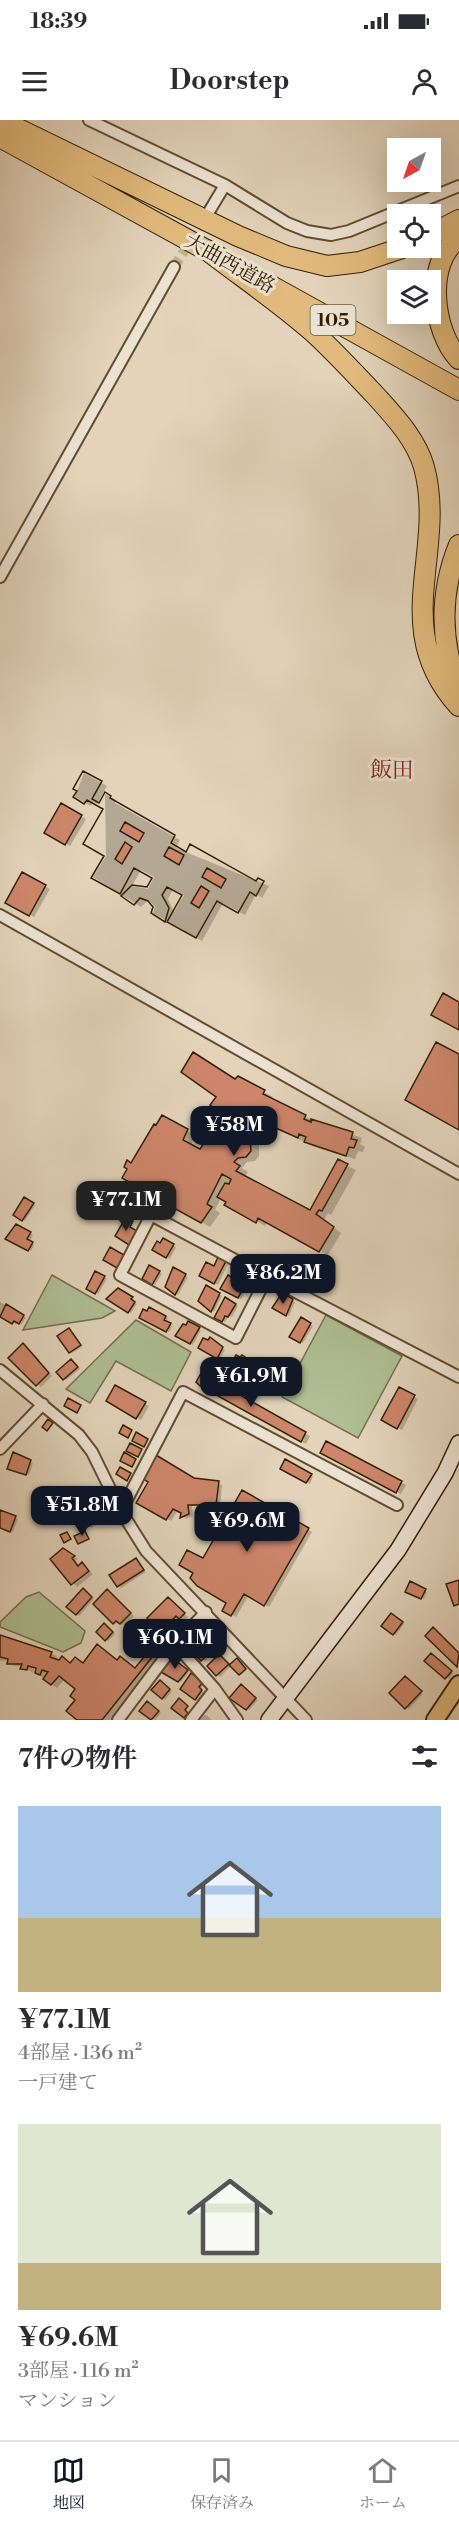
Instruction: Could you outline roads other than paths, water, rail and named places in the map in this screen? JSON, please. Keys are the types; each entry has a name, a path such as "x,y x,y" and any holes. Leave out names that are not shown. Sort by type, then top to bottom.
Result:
{"highway":[{"path":"0,120 238,236 286,256 327,266 360,262 387,253"},
{"name":"大曲西道路","path":"0,137 459,390"},
{"path":"441,229 459,220"},
{"path":"459,238 452,243 441,266 438,296 440,326 453,353 459,359"},
{"path":"207,250 312,331 401,423 423,464 429,496 422,628 430,662 446,692 459,706"},
{"path":"459,545 445,592 443,617 446,648 459,692"}],"main road":[{"path":"435,1720 459,1684"}],"street":[{"path":"89,120 225,185 287,223 307,231 331,236 349,231 459,186"},
{"path":"210,210 225,185"},
{"path":"0,578 174,267"},
{"path":"0,915 459,1174"},
{"path":"267,1277 236,1338 120,1275 151,1215 459,1377"},
{"path":"0,1370 79,1435 92,1452 121,1511 146,1551 306,1720"},
{"path":"121,1511 183,1392 397,1505"},
{"path":"0,1449 43,1404"},
{"path":"269,1720 398,1550 445,1473 459,1443"},
{"path":"118,1720 175,1644 206,1612"},
{"path":"175,1644 215,1689 237,1720"},
{"path":"191,1720 215,1689"}],"tunnel":[{"path":"174,267 206,216"}],"district":[{"name":"飯田","path":"392,769"}]}
